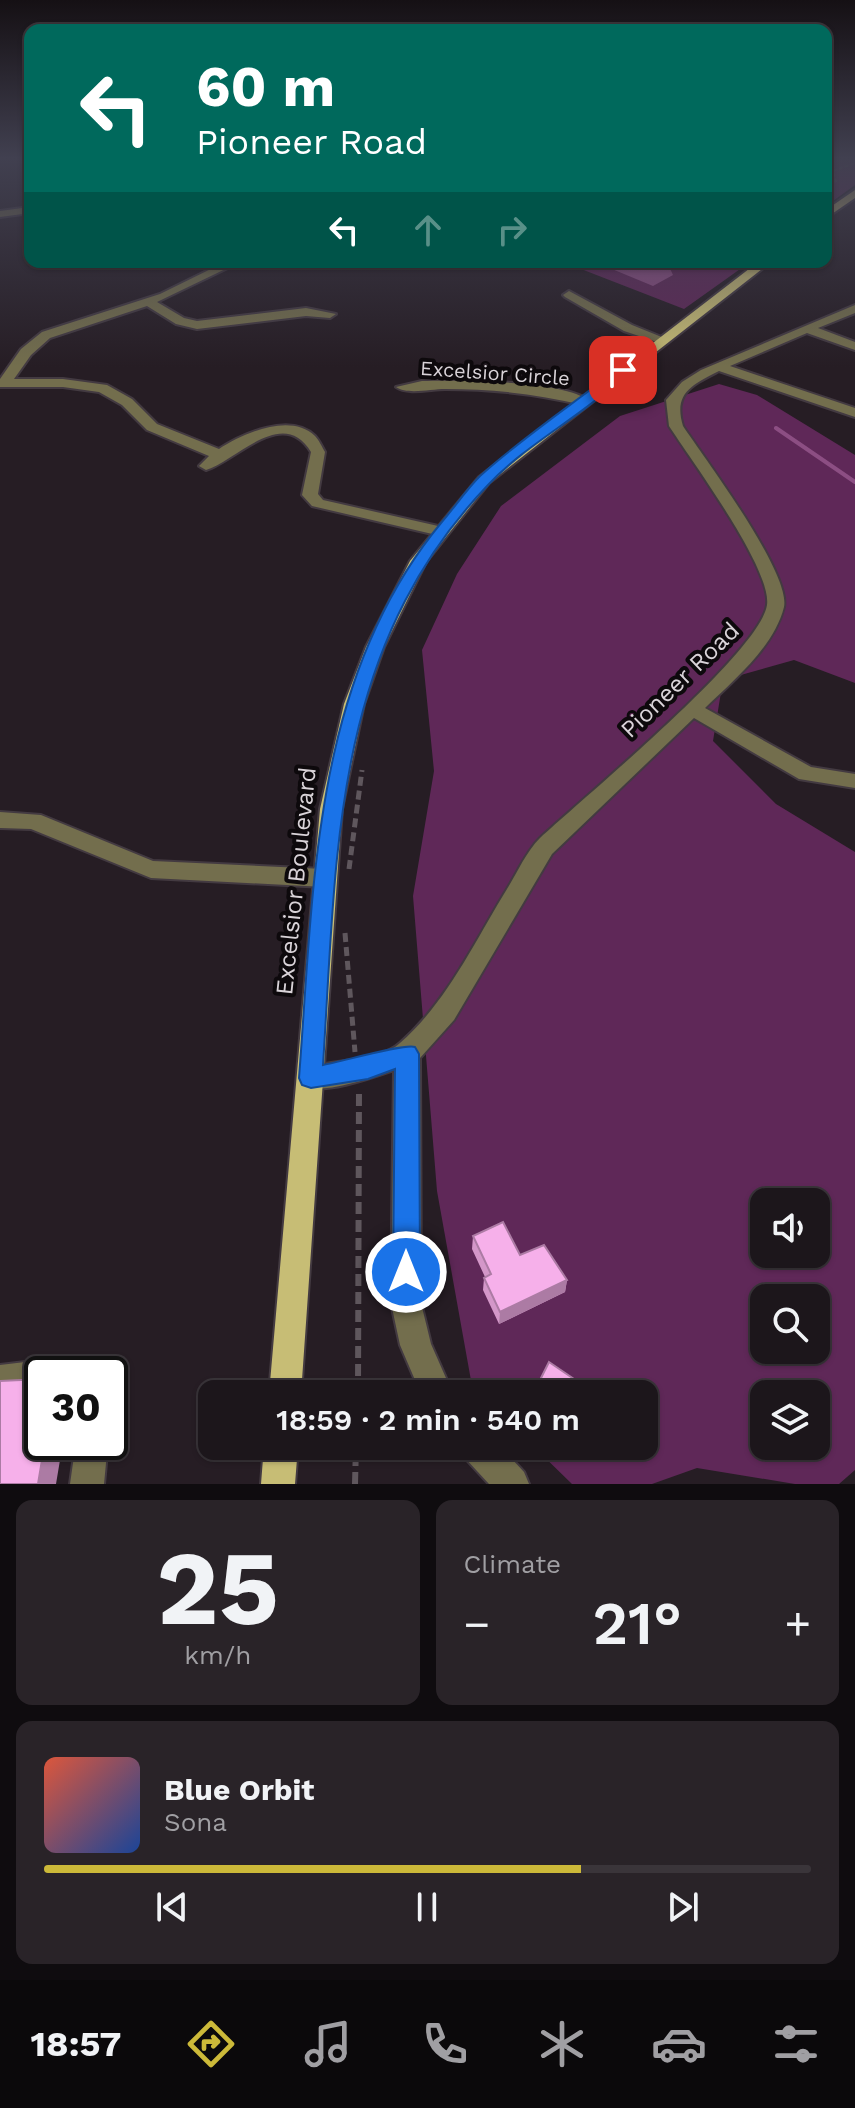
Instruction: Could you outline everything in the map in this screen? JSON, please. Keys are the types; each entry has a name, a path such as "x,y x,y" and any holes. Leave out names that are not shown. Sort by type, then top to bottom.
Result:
{"main road":[{"name":"Excelsior Boulevard","path":"286,1380 331,809 354,704 400,595 441,531 484,480 757,268"},
{"path":"278,1484 280,1460"}],"street":[{"path":"3,383 26,352 46,335 149,302 221,268"},
{"path":"569,295 628,328 663,340"},
{"path":"149,302 180,321 197,325 306,312 330,314"},
{"name":"Pioneer Road","path":"407,1054 445,1012 544,848 750,652 762,637 776,604 767,566 676,426 671,408 675,396 687,385 720,367 855,309"},
{"path":"808,329 855,346"},
{"path":"720,367 855,413"},
{"path":"3,383 63,383 102,388 127,402 152,427 212,460 281,428 298,430 309,435 318,452 310,495 318,503 441,531"},
{"name":"Excelsior Circle","path":"403,387 425,384 535,391 583,401"},
{"path":"693,709 806,774 855,781"},
{"path":"0,820 33,821 151,869 324,878"},
{"path":"311,1078 357,1070 407,1054 406,1303 416,1345 431,1380"},
{"path":"0,1381 24,1378"},
{"path":"87,1484 90,1460"},
{"path":"490,1460 512,1484"}],"path":[{"path":"349,871 363,764"},
{"path":"344,921 357,1070 360,1185 358,1380"},
{"path":"355,1484 356,1460"}],"shaded area":[{"path":"578,268 742,268 684,309"},
{"path":"610,268 670,268 673,275 653,286"},
{"path":"719,384 757,395 855,455 855,683 794,660 723,680 713,741 776,804 855,852 855,1470 839,1484 795,1484 697,1468 652,1484 572,1484 547,1460 658,1460 658,1380 471,1380 437,1191 413,896 434,771 422,650 457,574 501,506 620,416"}],"building":[{"path":"503,1222 520,1255 544,1245 567,1280 500,1312 484,1278 491,1274 473,1236"},
{"path":"549,1362 575,1380 540,1380"},
{"path":"24,1380 24,1460 42,1460 38,1484 0,1484 0,1381"}],"waterway":[{"path":"776,428 855,482"}],"route":[{"path":"406,1272 407,1054 368,1068 311,1078 328,832 341,753 354,704 375,647 418,561 453,514 484,480 623,370"}]}
